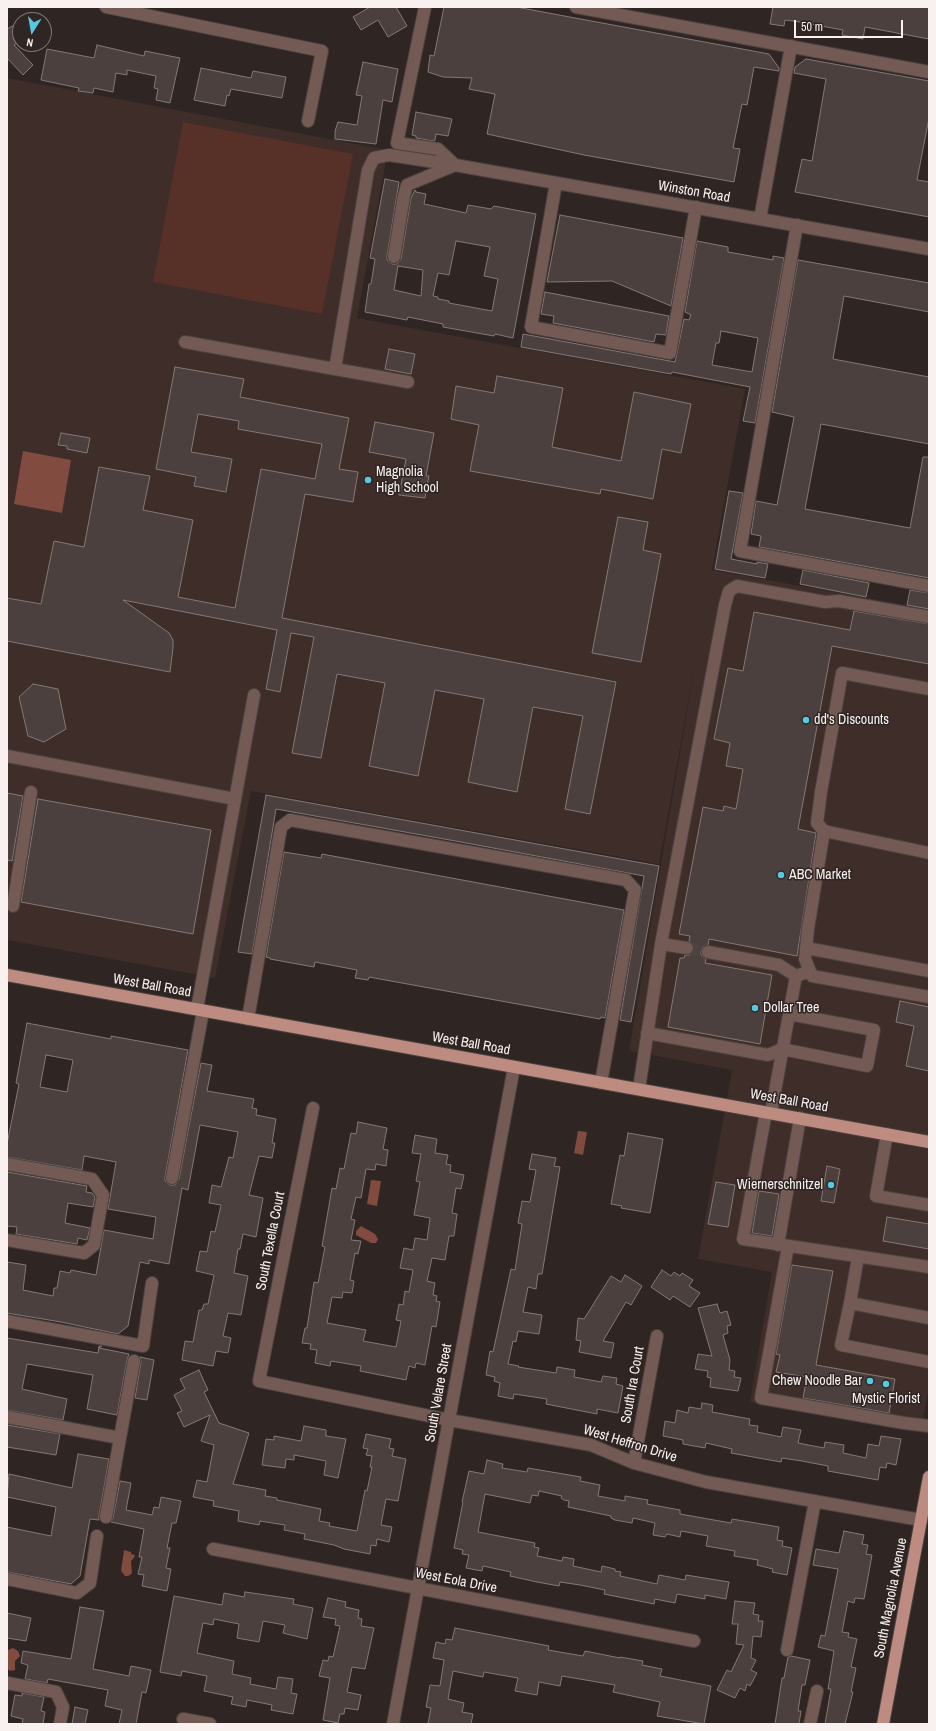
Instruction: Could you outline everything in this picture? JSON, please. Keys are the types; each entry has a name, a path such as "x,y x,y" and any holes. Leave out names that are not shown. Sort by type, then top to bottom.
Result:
{"main road":[{"name":"West Ball Road","path":"7,975 929,1142"},
{"name":"South Magnolia Avenue","path":"883,1724 929,1477"}],"street":[{"path":"106,7 322,51 308,121"},
{"path":"394,257 407,185 454,165 438,149 397,143 425,7"},
{"path":"576,7 929,72"},
{"path":"760,219 791,46"},
{"name":"Winston Road","path":"335,369 368,170 374,158 389,155 454,165 929,249"},
{"path":"556,183 531,327 670,353 696,207"},
{"path":"797,225 740,551 929,586"},
{"path":"185,342 408,382"},
{"path":"639,1089 661,944 729,591 737,586 825,602 838,601 929,616"},
{"path":"929,689 842,673 820,792 817,823 824,831 929,853"},
{"path":"172,1178 235,799 254,695"},
{"path":"7,756 235,799"},
{"path":"13,906 31,792"},
{"path":"248,1019 281,827 290,820 626,880 635,890 601,1083"},
{"path":"824,831 805,959 812,976 929,997"},
{"path":"661,944 687,948"},
{"path":"806,948 929,971"},
{"path":"708,952 780,965 796,976"},
{"path":"796,976 810,971"},
{"path":"796,976 743,1239 929,1267"},
{"path":"647,1033 768,1056 782,1049 867,1066 874,1030 789,1014"},
{"name":"South Velare Street","path":"393,1724 514,1067"},
{"name":"South Texella Court","path":"259,1381 313,1108"},
{"path":"800,1118 761,1398 929,1426"},
{"path":"887,1134 876,1196 929,1205"},
{"path":"7,1164 92,1180 103,1195 94,1245 84,1253 7,1240"},
{"path":"858,1257 841,1345 929,1362"},
{"path":"7,1321 143,1346 152,1283"},
{"path":"850,1303 929,1318"},
{"name":"South Ira Court","path":"634,1463 657,1336"},
{"path":"106,1517 134,1361"},
{"name":"West Heffron Drive","path":"259,1381 449,1420 591,1445 634,1463 706,1482 921,1520"},
{"path":"7,1417 120,1438"},
{"path":"787,1650 815,1501"},
{"path":"7,1579 77,1593 90,1583 97,1536"},
{"name":"West Eola Drive","path":"213,1549 694,1641"},
{"path":"7,1683 56,1692 63,1707 60,1724"},
{"path":"810,1724 817,1691"},
{"path":"183,1719 210,1724"}],"shaded area":[{"name":"Magnolia High School","path":"7,78 388,150 357,318 745,389 712,570 929,609 929,1386 921,1432 750,1402 772,1272 698,1259 732,1070 629,1051 696,659 659,864 251,791 215,978 7,940"},
{"path":"183,122 353,154 322,314 153,282"},
{"path":"23,451 71,460 62,513 14,504"},
{"path":"578,1131 587,1132 583,1155 574,1153"},
{"path":"371,1180 381,1181 377,1206 367,1204"},
{"path":"361,1226 375,1234 378,1239 376,1243 371,1243 356,1235 356,1231"},
{"path":"124,1550 135,1555 131,1561 132,1573 128,1576 125,1576 121,1571"},
{"path":"13,1648 18,1651 20,1656 15,1661 15,1670 10,1671 7,1668 8,1650"}],"building":[{"path":"370,7 396,7 407,26 388,37 378,20 361,30 353,17"},
{"path":"444,7 516,7 769,54 779,68 779,71 754,67 747,105 742,104 733,148 740,149 734,182 584,155 487,134 495,94 469,89 472,78 443,77 428,72 430,55 434,56"},
{"path":"773,7 929,7 929,39 865,27 863,39 842,35 843,30 800,22 785,20 784,26 770,24"},
{"path":"12,26 12,52 21,52 33,65 23,75 7,58 7,29"},
{"path":"97,45 144,56 145,51 180,58 170,103 156,100 158,89 154,88 156,76 127,70 127,75 116,73 113,92 94,88 93,93 78,91 79,88 41,80 46,52 52,52 52,50 94,58"},
{"path":"806,59 929,81 929,118 917,180 929,182 929,217 795,192 802,159 812,161 826,79 794,73 795,67"},
{"path":"363,62 398,69 392,102 383,100 376,144 335,139 335,131 338,122 357,125 362,96 356,95"},
{"path":"201,68 251,78 253,71 286,77 282,98 231,89 229,96 227,95 225,106 194,100"},
{"path":"416,112 452,119 448,136 436,134 435,140 433,141 416,138 416,136 412,135"},
{"path":"385,179 399,182 387,256 387,260 392,264 397,264 401,259 411,198 415,190 416,192 426,194 424,204 466,213 468,205 491,209 494,206 536,214 513,338 443,327 443,324 408,317 407,320 365,312 369,284 371,284 375,259 370,258","holes":["456,241 490,247 484,276 498,279 492,311 449,303 449,301 438,299 438,297 433,296 438,273 449,275","398,266 423,270 421,296 394,290"]},
{"path":"560,215 683,238 671,306 612,281 547,282"},
{"path":"697,241 728,247 728,252 773,260 773,256 784,258 755,423 743,421 750,387 672,372 671,374 521,347 523,334 675,362 684,319 689,320 691,315 685,312","holes":["721,331 758,338 752,372 712,365 716,343 719,343"]},
{"path":"798,260 929,283 929,312 844,296 833,359 929,377 929,444 821,424 805,509 910,528 923,457 929,457 929,578 759,547 761,536 751,534 756,501 777,505 794,417 772,412"},
{"path":"545,292 669,316 666,335 656,334 654,342 553,323 554,316 541,314"},
{"path":"389,349 415,354 411,374 385,369"},
{"path":"175,367 244,379 240,397 349,418 339,469 358,472 353,502 305,494 282,618 616,682 590,814 565,809 583,716 533,707 517,792 468,782 484,699 435,690 418,776 369,766 385,683 337,674 321,758 292,753 314,637 291,633 280,692 266,689 277,630 123,600 169,633 173,640 170,672 7,641 7,598 41,604 54,541 84,547 99,467 150,476 143,510 193,520 178,597 235,608 261,469 315,479 322,444 238,429 239,421 198,414 191,452 232,459 226,492 194,486 196,477 156,469"},
{"path":"497,376 563,388 552,447 621,461 634,392 691,404 681,453 662,449 653,499 601,489 600,494 470,471 479,425 451,419 456,386 494,393"},
{"path":"375,422 434,433 426,476 429,476 425,498 399,495 406,459 369,452"},
{"path":"61,433 90,438 87,453 67,449 67,446 58,445"},
{"path":"729,491 743,493 731,559 757,564 757,562 768,564 765,578 715,569"},
{"path":"618,517 648,522 643,550 661,554 641,662 592,653"},
{"path":"803,570 869,583 866,597 800,584"},
{"path":"910,590 929,593 929,609 907,605"},
{"path":"854,611 929,624 929,664 832,646 798,829 816,833 797,956 709,939 708,945 703,947 701,951 701,955 706,959 705,963 772,975 760,1044 668,1027 680,958 684,958 685,955 690,955 694,950 694,945 689,941 690,936 679,934 703,807 723,811 724,806 736,809 743,769 726,766 730,743 714,739 728,668 743,671 754,612 850,630"},
{"path":"33,684 58,689 66,729 44,742 28,736 19,697"},
{"path":"7,793 23,796 12,861 7,860"},
{"path":"266,795 659,866 631,1022 620,1020 644,876 276,809 252,954 238,952"},
{"path":"38,799 211,830 193,934 21,902"},
{"path":"284,852 321,858 322,854 624,910 605,1018 601,1017 600,1019 369,977 368,980 355,978 357,970 315,962 314,967 266,957"},
{"path":"900,1001 929,1007 929,1071 906,1066 914,1026 896,1022"},
{"path":"27,1023 111,1039 111,1036 188,1050 165,1177 165,1181 170,1185 175,1185 179,1179 201,1063 212,1065 207,1091 254,1099 252,1108 257,1109 256,1115 276,1119 272,1143 275,1143 272,1158 259,1156 249,1195 263,1198 256,1237 243,1234 240,1249 238,1249 234,1273 248,1276 241,1315 228,1313 223,1336 231,1338 228,1353 216,1351 213,1366 182,1360 185,1341 193,1342 199,1310 202,1310 204,1304 208,1304 214,1275 196,1271 200,1251 207,1252 211,1231 215,1232 221,1205 209,1203 212,1185 221,1187 229,1157 233,1158 238,1132 200,1125 188,1190 182,1188 169,1264 149,1260 149,1264 140,1262 128,1326 118,1334 7,1313 7,1262 26,1265 23,1290 53,1296 54,1288 57,1288 60,1271 70,1273 71,1270 96,1275 104,1230 153,1239 156,1217 108,1209 116,1162 84,1156 82,1170 7,1157 7,1144 19,1084 16,1083","holes":["46,1055 73,1060 67,1092 40,1087"]},
{"path":"358,1122 387,1128 383,1149 388,1150 386,1166 376,1164 375,1170 366,1169 361,1198 356,1197 351,1219 355,1220 351,1240 361,1241 358,1254 355,1253 350,1280 354,1281 352,1293 343,1292 342,1298 332,1297 327,1323 366,1330 363,1341 396,1347 401,1321 396,1320 399,1304 403,1305 405,1291 409,1292 413,1270 400,1268 404,1248 413,1250 415,1238 427,1240 430,1218 414,1215 420,1182 416,1181 421,1154 412,1153 415,1135 437,1139 435,1153 448,1155 446,1164 451,1165 450,1172 464,1175 461,1189 456,1188 452,1213 457,1214 454,1236 449,1236 445,1260 432,1258 427,1281 435,1283 433,1295 437,1296 436,1301 440,1302 436,1327 432,1326 425,1365 416,1363 415,1368 409,1366 406,1380 360,1371 361,1366 331,1361 330,1366 315,1363 317,1350 310,1349 311,1344 302,1343 305,1328 307,1328 314,1282 318,1283 325,1247 322,1246 332,1188 336,1189 340,1168 344,1169 351,1133 356,1134"},
{"path":"628,1133 663,1139 650,1213 621,1208 622,1206 611,1204 620,1155 624,1156"},
{"path":"532,1154 556,1158 554,1166 560,1167 542,1274 538,1274 536,1289 528,1287 523,1312 542,1315 539,1334 518,1331 516,1342 513,1341 508,1364 556,1373 557,1367 575,1370 574,1377 601,1382 603,1376 617,1378 616,1384 623,1386 618,1413 597,1409 597,1414 546,1404 547,1399 514,1394 513,1399 498,1396 500,1383 494,1381 495,1377 486,1375 490,1351 493,1352 511,1269 515,1270 522,1224 518,1223 522,1201 530,1202 536,1170 529,1169"},
{"name":"Wiernerschnitzel","path":"827,1166 840,1169 834,1203 821,1201"},
{"path":"7,1172 87,1186 86,1192 92,1193 95,1197 93,1207 68,1203 65,1223 90,1228 87,1240 78,1238 77,1244 16,1234 17,1227 7,1226"},
{"path":"716,1182 735,1185 728,1227 708,1224"},
{"path":"759,1191 779,1194 772,1236 752,1233"},
{"path":"887,1217 929,1224 929,1249 883,1241"},
{"path":"792,1265 833,1271 816,1365 895,1379 889,1413 803,1398 807,1377 776,1372 780,1355 776,1354"},
{"path":"662,1270 671,1276 674,1272 680,1276 682,1273 693,1280 689,1286 700,1293 690,1307 673,1296 670,1300 651,1287"},
{"path":"625,1275 642,1286 631,1305 626,1302 603,1341 614,1343 611,1358 579,1352 581,1341 576,1340 578,1318 584,1319 611,1276 621,1282"},
{"path":"717,1304 720,1313 727,1311 731,1325 727,1326 728,1333 723,1335 730,1360 729,1370 735,1371 734,1377 741,1378 738,1391 710,1387 711,1378 707,1377 708,1371 695,1369 698,1354 712,1356 698,1308"},
{"path":"7,1338 98,1353 99,1346 102,1346 99,1348 129,1354 117,1415 87,1409 93,1375 27,1364 22,1389 67,1399 63,1420 7,1410"},
{"path":"140,1357 154,1360 147,1400 135,1398 141,1362"},
{"path":"199,1370 208,1390 204,1392 219,1423 249,1433 233,1484 266,1490 265,1496 277,1498 277,1500 321,1509 319,1521 330,1523 329,1526 357,1531 365,1490 367,1491 372,1467 370,1467 372,1456 366,1455 368,1449 363,1448 366,1434 391,1439 389,1448 394,1449 392,1456 406,1459 398,1501 386,1499 381,1525 392,1527 389,1542 377,1539 376,1546 371,1545 370,1554 344,1549 334,1545 304,1539 305,1534 284,1530 285,1525 260,1521 259,1525 238,1521 239,1511 213,1506 214,1501 193,1497 197,1480 207,1482 214,1445 201,1441 210,1415 184,1427 177,1413 182,1411 174,1395 185,1389 180,1379"},
{"path":"702,1403 713,1405 712,1412 750,1419 749,1425 758,1426 757,1432 781,1437 783,1427 801,1430 798,1443 824,1448 825,1442 844,1445 843,1453 866,1458 868,1444 879,1446 881,1436 901,1439 896,1465 887,1463 886,1468 880,1467 878,1480 828,1471 828,1466 802,1461 782,1458 781,1462 731,1453 732,1449 706,1443 705,1448 683,1444 683,1440 663,1436 665,1421 675,1423 677,1410 688,1413 689,1407 701,1409"},
{"path":"7,1425 60,1434 56,1455 7,1447"},
{"path":"304,1426 326,1430 326,1436 346,1439 338,1478 324,1475 326,1461 294,1455 294,1460 286,1459 285,1468 262,1465 266,1439 274,1440 274,1436 301,1441"},
{"path":"78,1454 109,1459 99,1520 90,1519 80,1576 71,1584 7,1572 7,1527 51,1536 56,1507 7,1497 9,1474 72,1488"},
{"path":"487,1460 503,1464 502,1468 527,1472 528,1468 581,1477 580,1481 600,1485 598,1496 625,1501 625,1496 648,1500 647,1504 680,1510 680,1514 731,1523 732,1519 779,1527 777,1540 783,1541 782,1546 792,1548 787,1575 772,1572 773,1569 757,1565 758,1560 734,1556 735,1551 706,1546 708,1536 681,1531 680,1537 667,1534 665,1537 653,1535 655,1523 633,1518 632,1523 615,1520 611,1518 611,1516 568,1507 569,1501 561,1498 562,1496 539,1491 538,1496 532,1495 530,1503 485,1494 478,1532 535,1543 534,1547 539,1548 537,1556 562,1561 563,1557 574,1559 573,1566 601,1572 602,1566 621,1572 620,1576 657,1584 659,1575 685,1580 686,1575 729,1582 726,1599 705,1595 705,1599 677,1594 675,1603 655,1599 654,1604 604,1594 605,1590 580,1585 560,1582 559,1586 510,1576 511,1572 483,1566 482,1571 466,1568 469,1555 462,1554 463,1550 454,1548 462,1502 469,1471 484,1474"},
{"path":"120,1481 131,1483 126,1510 152,1515 154,1507 159,1508 161,1497 181,1501 176,1523 172,1523 167,1548 170,1548 166,1568 171,1569 167,1591 142,1586 144,1575 138,1574 142,1557 139,1557 144,1529 111,1522"},
{"path":"844,1531 864,1535 862,1544 868,1545 866,1554 872,1555 864,1599 855,1598 854,1603 848,1601 842,1632 849,1633 848,1637 857,1639 851,1667 856,1668 851,1692 853,1692 845,1724 825,1724 831,1689 828,1689 834,1651 818,1647 821,1635 825,1636 838,1569 813,1565 816,1549 839,1553"},
{"path":"245,1592 294,1599 293,1604 313,1608 307,1639 283,1633 285,1625 263,1621 259,1642 237,1638 239,1624 214,1619 213,1625 203,1623 197,1653 234,1661 232,1674 251,1678 250,1684 276,1689 278,1677 293,1679 291,1693 297,1694 293,1714 271,1710 272,1705 247,1700 246,1707 231,1704 233,1697 204,1691 207,1676 182,1671 181,1676 160,1672 174,1596 222,1605 224,1593 244,1597"},
{"path":"328,1598 346,1602 345,1607 359,1610 358,1618 362,1619 361,1626 374,1628 365,1669 352,1667 347,1692 361,1695 358,1710 345,1708 344,1714 340,1714 338,1723 323,1720 330,1678 319,1676 323,1660 328,1661 329,1656 333,1657 340,1626 335,1625 336,1619 323,1617"},
{"path":"735,1601 755,1603 753,1614 759,1615 758,1621 763,1621 761,1637 753,1636 751,1658 756,1660 751,1670 757,1673 750,1686 747,1684 745,1691 740,1688 735,1698 717,1690 727,1670 731,1672 744,1645 736,1644 738,1624 732,1624"},
{"path":"80,1607 104,1611 93,1669 129,1676 131,1666 151,1670 146,1693 142,1692 136,1724 119,1724 122,1710 105,1706 108,1690 48,1679 47,1683 25,1679 28,1665 21,1663 23,1651 71,1659"},
{"path":"7,1613 31,1618 26,1641 7,1638"},
{"path":"455,1628 549,1646 548,1650 583,1656 585,1651 643,1661 642,1665 662,1669 660,1676 711,1686 704,1724 657,1716 660,1702 613,1692 615,1685 562,1676 560,1686 539,1682 537,1695 515,1691 518,1678 484,1672 483,1677 453,1671 448,1699 464,1703 462,1712 473,1714 471,1724 428,1724 431,1708 426,1707 430,1685 440,1686 444,1660 433,1658 436,1642 445,1644 446,1639 452,1640"},
{"path":"791,1656 810,1660 805,1685 802,1685 798,1711 801,1711 799,1724 775,1724 782,1678 784,1678 788,1657"},
{"path":"22,1693 44,1697 41,1711 45,1712 43,1724 22,1724 23,1719 11,1716 15,1695 22,1696"},
{"path":"75,1707 88,1710 85,1724 72,1724"}],"tunnel":[{"path":"687,948 708,952"}],"place":[{"name":"Magnolia High School","path":"368,480"},
{"name":"dd's Discounts","path":"806,720"},
{"name":"ABC Market","path":"781,875"},
{"name":"Dollar Tree","path":"755,1008"},
{"name":"Wiernerschnitzel","path":"831,1185"},
{"name":"Chew Noodle Bar","path":"870,1381"},
{"name":"Mystic Florist","path":"886,1384"}]}
